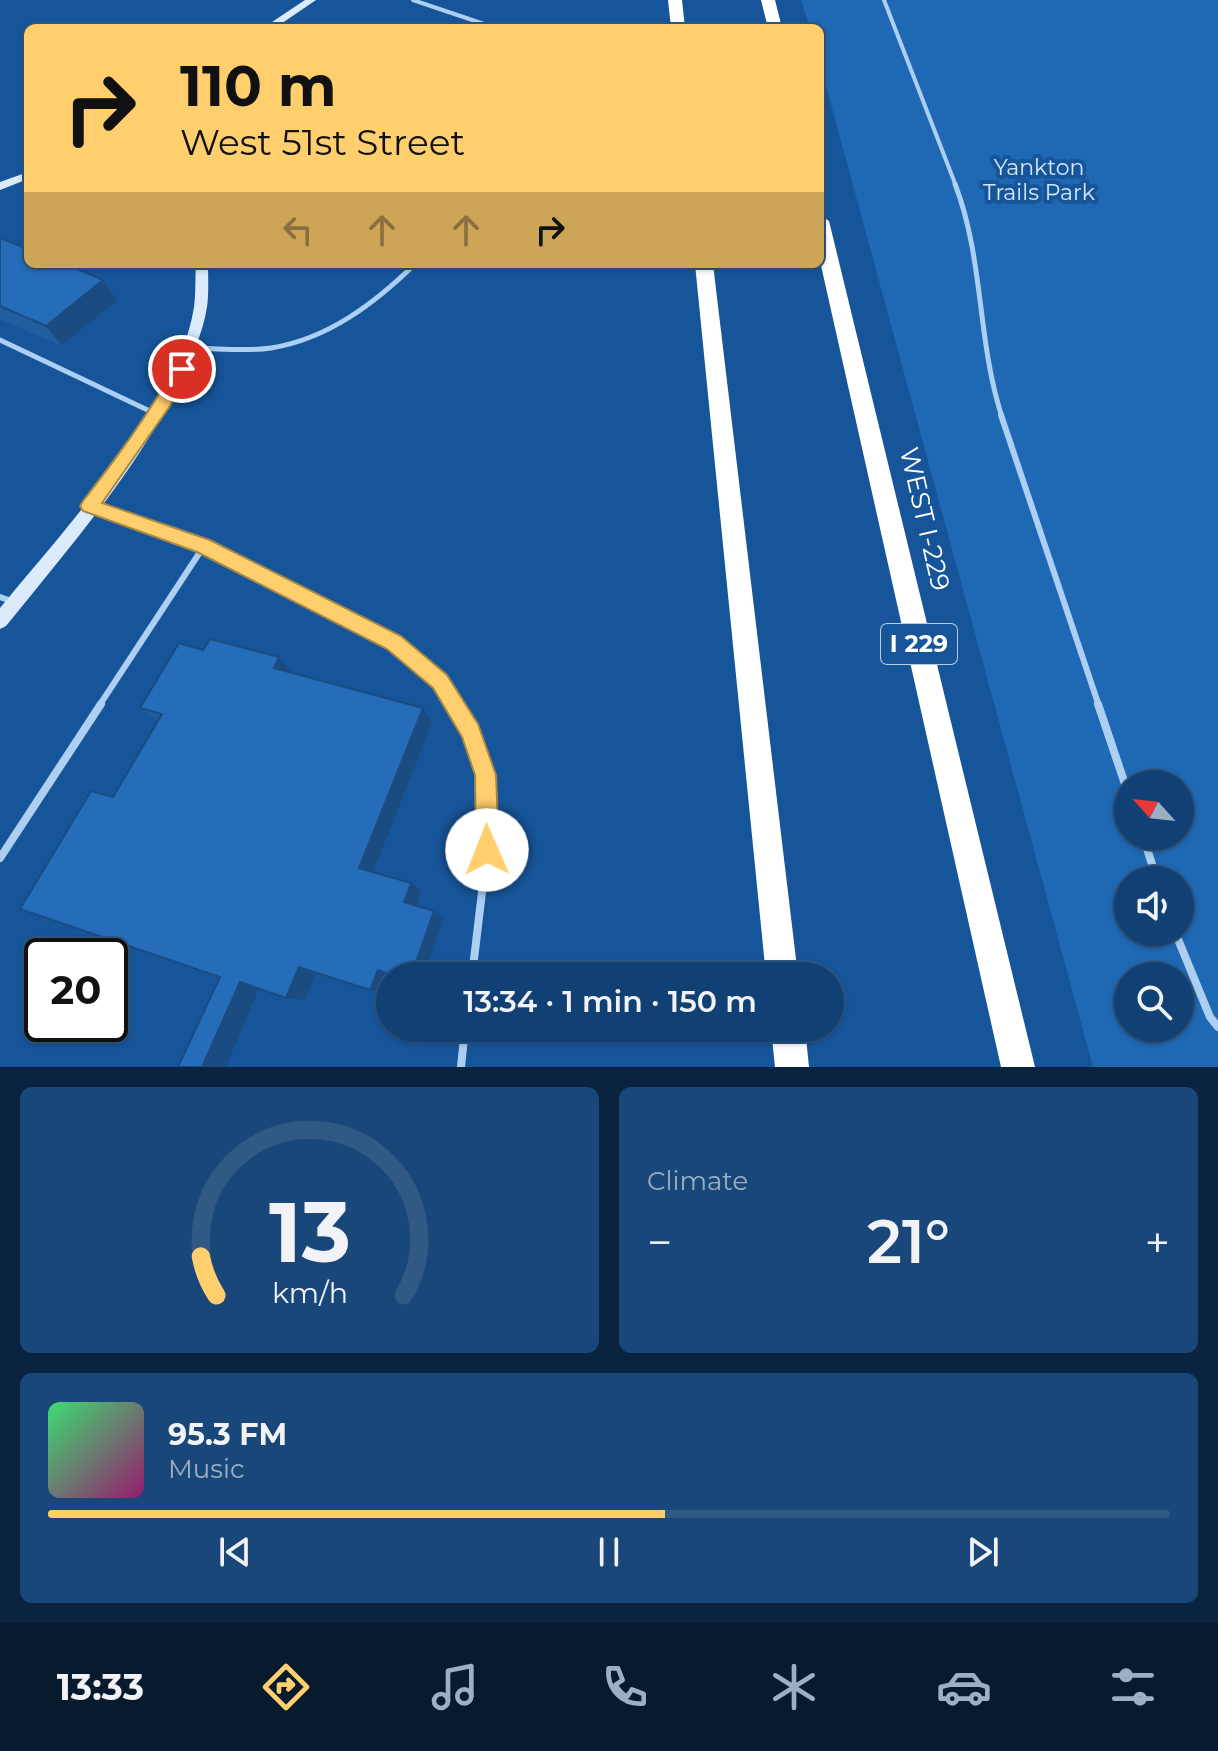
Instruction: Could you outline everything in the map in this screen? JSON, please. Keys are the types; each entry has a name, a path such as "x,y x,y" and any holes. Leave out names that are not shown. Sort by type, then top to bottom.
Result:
{"highway":[{"path":"675,0 678,24"},
{"path":"768,0 774,24"},
{"name":"WEST I-229","path":"824,238 1018,1067"},
{"path":"704,268 780,962"},
{"path":"789,1042 792,1067"}],"street":[{"path":"274,24 311,0"},
{"path":"0,186 24,177"},
{"path":"0,621 7,600 89,506 156,414 182,369 199,323 203,268"}],"lane":[{"path":"413,0 484,24"},
{"path":"884,0 966,212 973,239 983,344 990,381 1120,770"},
{"path":"190,348 270,348 303,341 350,315 410,268"},
{"path":"0,340 156,414"},
{"path":"89,506 204,546 394,643 440,681 471,732 485,775 487,850 474,962"},
{"path":"0,858 204,546"},
{"path":"1181,946 1210,1017 1218,1027"},
{"path":"461,1067 464,1042"}],"green space":[{"name":"Yankton Trails Park","path":"801,0 1218,0 1218,1067 1093,1067 824,79 824,24 809,24"}],"building":[{"path":"0,238 24,247 24,268 74,268 103,280 46,326 0,306"},
{"path":"210,639 279,657 274,668 423,708 359,868 411,883 404,902 434,911 416,962 376,962 376,975 370,990 299,967 286,998 240,982 202,1067 178,1067 220,977 128,946 128,938 105,938 20,909 91,791 113,797 162,714 140,708 179,643 203,650"}],"route":[{"path":"182,369 128,457 89,506 204,546 394,643 440,681 471,732 485,775 487,850"}]}
